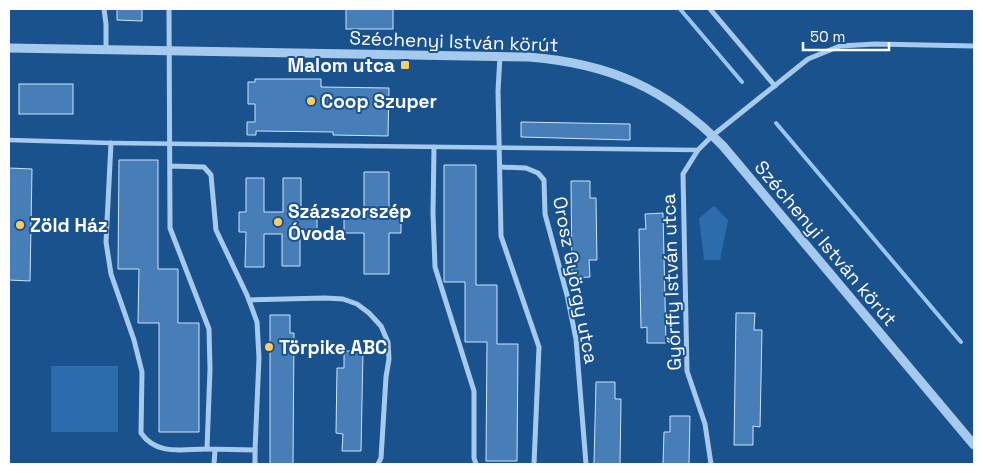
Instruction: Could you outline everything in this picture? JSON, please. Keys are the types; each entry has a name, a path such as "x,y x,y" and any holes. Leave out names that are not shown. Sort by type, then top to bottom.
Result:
{"street":[{"path":"104,9 106,50"},
{"path":"169,9 170,228 209,329 210,369 207,449"},
{"path":"710,9 775,86"},
{"name":"Győrffy István utca","path":"711,464 705,424 687,371 683,174 698,150 712,136 808,59 840,46 876,44 974,46"},
{"name":"Széchenyi István körút","path":"9,48 500,56 557,59 596,68 633,81 665,98 712,136 974,445"},
{"path":"500,56 498,91 501,236 539,347 534,464"},
{"path":"9,140 170,144 698,150"},
{"path":"110,143 106,242 111,274 134,340 142,372 141,433 154,446 165,450 255,450"},
{"path":"434,147 433,213 435,267 474,391 474,458 476,464"},
{"path":"170,166 204,167 211,175 216,230 249,300 257,322 259,358 255,464"},
{"name":"Orosz György utca","path":"500,167 526,168 538,173 544,180 545,214 567,295 576,339 586,464"},
{"path":"249,300 343,299 357,304 369,312 381,326 388,342 389,359 386,377 381,458 378,464"},
{"path":"214,464 215,450"}],"shaded area":[{"path":"714,206 728,220 720,260 704,260 699,218"},
{"path":"51,366 118,366 118,432 51,432"}],"building":[{"path":"117,9 142,9 142,21 117,20"},
{"path":"346,9 393,9 393,29 346,29"},
{"path":"255,79 321,79 321,87 389,88 388,136 333,135 333,132 256,131 256,135 247,135 247,122 255,122 255,104 248,104 248,82 255,82"},
{"path":"19,84 73,84 73,114 19,114"},
{"path":"521,122 630,124 630,140 521,137"},
{"path":"119,160 158,160 158,269 178,269 178,323 199,323 199,432 159,432 159,323 138,323 139,269 118,269"},
{"path":"444,165 476,165 476,285 497,285 497,344 518,344 517,461 486,461 487,342 465,342 465,282 444,282"},
{"name":"Zöld Ház","path":"9,168 32,169 30,281 9,280"},
{"path":"364,172 389,172 389,213 401,213 401,233 389,233 389,274 364,274 364,233 344,233 344,213 364,213"},
{"name":"Százszorszép Óvoda","path":"246,178 264,178 264,212 283,212 283,178 301,178 301,212 317,213 317,234 300,234 300,266 282,266 282,234 264,234 264,267 245,267 246,232 239,232 239,212 246,212"},
{"path":"571,181 590,181 590,198 596,198 597,260 589,260 590,277 572,278"},
{"path":"663,213 666,343 647,343 647,327 641,328 639,229 646,229 645,214"},
{"path":"736,313 755,313 754,330 762,330 760,427 753,426 753,445 734,445"},
{"path":"270,315 290,315 290,333 294,333 293,464 270,464"},
{"path":"344,351 363,351 361,451 342,451 343,434 336,433 337,368 344,368"},
{"path":"596,382 615,382 615,399 621,399 620,464 594,464"},
{"path":"670,416 690,416 689,464 663,464 664,432 670,432"}],"waterway":[{"path":"680,9 742,82"},
{"path":"776,123 961,342"}],"place":[{"name":"Malom utca","path":"405,65"},
{"name":"Coop Szuper","path":"311,101"},
{"name":"Százszorszép Óvoda","path":"278,222"},
{"name":"Zöld Ház","path":"20,225"},
{"name":"Törpike ABC","path":"269,347"}]}
